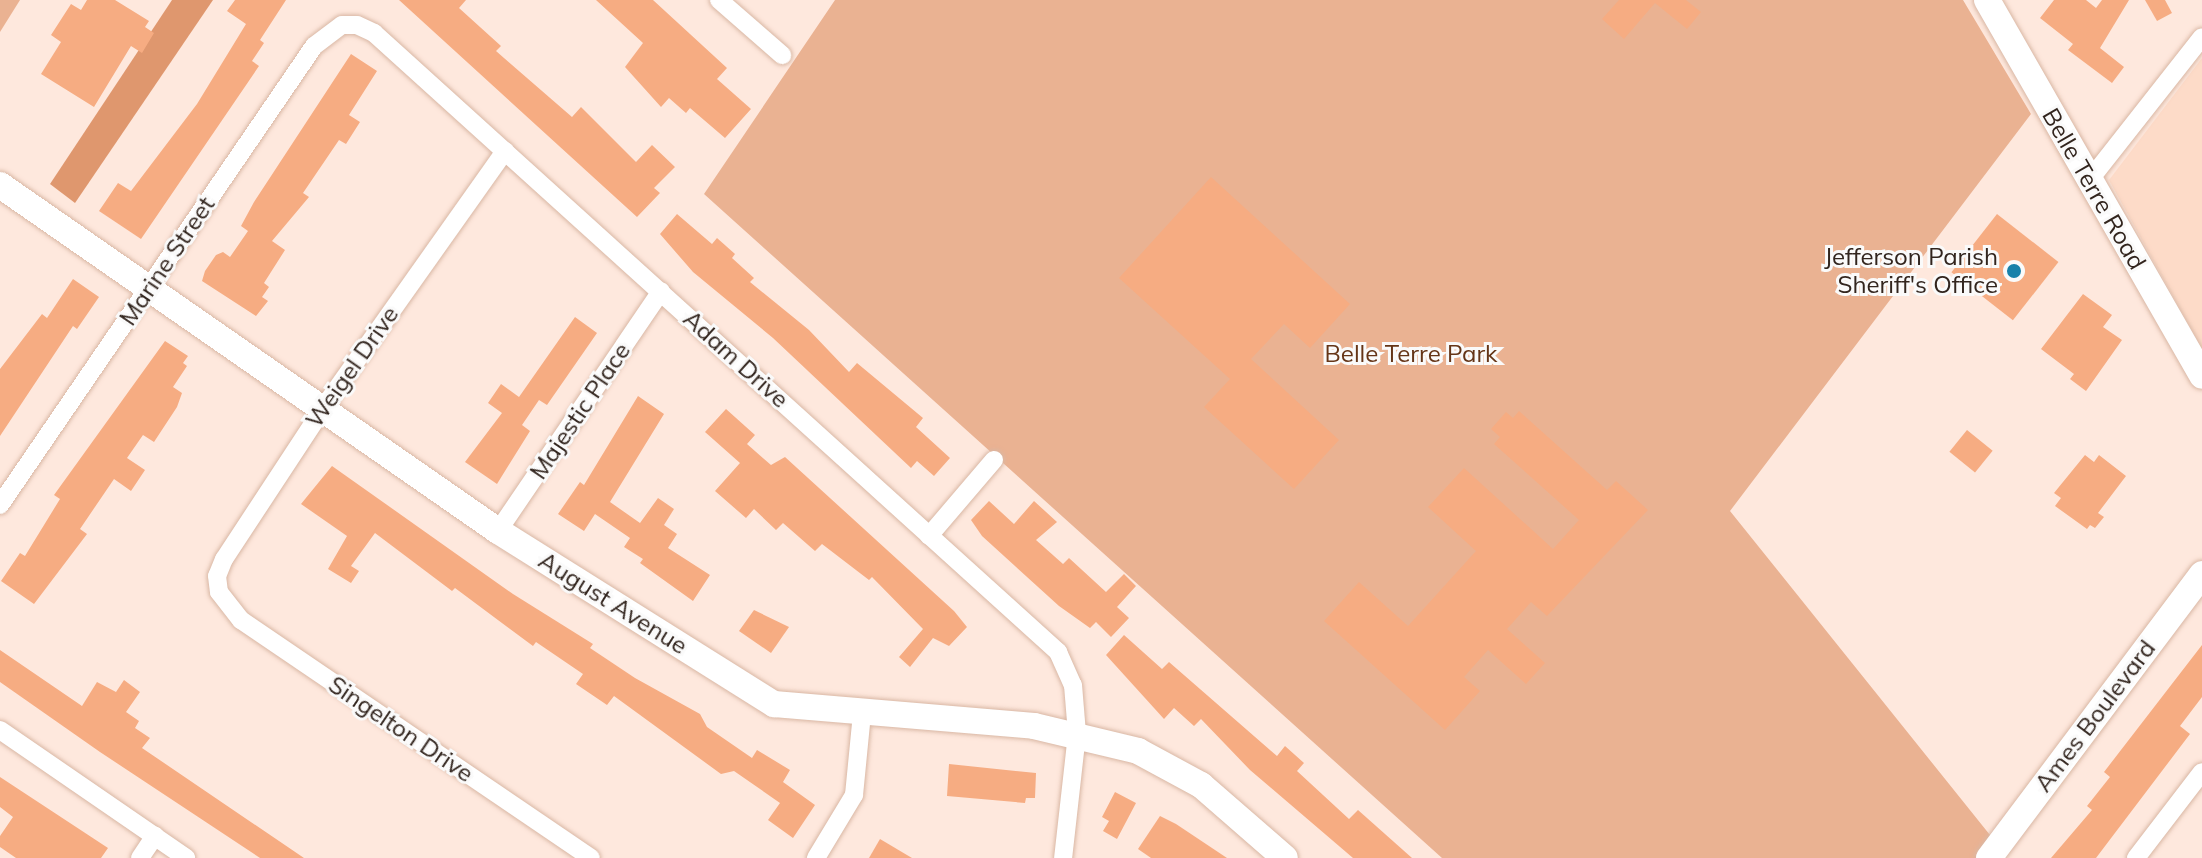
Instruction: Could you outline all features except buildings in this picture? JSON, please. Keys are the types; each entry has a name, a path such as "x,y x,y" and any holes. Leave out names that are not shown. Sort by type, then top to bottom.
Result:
{"street":[{"path":"719,0 782,55"},
{"name":"Belle Terre Road","path":"1987,0 2088,182 2202,376"},
{"name":"Adam Drive","path":"342,25 374,33 1058,652 1073,685 1077,734 1063,858"},
{"name":"Marine Street","path":"0,505 314,46 342,25"},
{"path":"2088,182 2202,37"},
{"name":"Weigel Drive","path":"219,592 217,576 224,559 324,407 505,151"},
{"name":"August Avenue","path":"0,185 148,290 324,407 498,531 774,704 1077,734 1138,751 1201,785 1285,858"},
{"name":"Majestic Place","path":"498,531 661,291"},
{"path":"929,536 994,460"},
{"name":"Ames Boulevard","path":"1989,858 2202,574"},
{"name":"Singelton Drive","path":"219,592 241,620 591,858"},
{"path":"816,858 854,795 862,713"},
{"path":"0,730 186,858"},
{"path":"2136,858 2202,772"},
{"path":"140,858 155,836"}],"shaded area":[{"path":"172,0 213,0 75,203 50,184"},
{"path":"2202,58 2202,349 2109,180"}],"green space":[{"path":"0,0 20,0 0,32"},
{"name":"Belle Terre Park","path":"835,0 1963,0 2031,114 1730,511 1998,845 1987,858 1442,858 704,194"}],"place":[{"name":"Jefferson Parish Sheriff's Office","path":"2014,271"}]}
